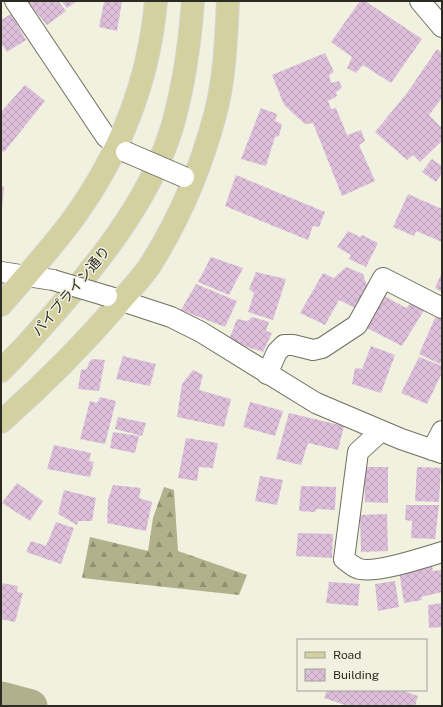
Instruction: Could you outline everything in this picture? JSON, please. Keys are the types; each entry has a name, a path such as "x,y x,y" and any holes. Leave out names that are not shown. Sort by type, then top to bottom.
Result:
{"main road":[{"path":"1,305 72,219 121,149 144,74 153,31 156,1"},
{"name":"パイプライン通り","path":"1,371 100,261 132,212 153,173 172,124 186,61 192,1"},
{"path":"1,422 78,349 114,298 148,268 189,179 215,114 225,62 228,1"}],"street":[{"path":"15,1 106,137 121,149 189,179"},
{"path":"420,1 442,27"},
{"path":"1,272 53,280 171,317 201,332 316,403 381,431 437,451 442,431"},
{"path":"267,374 277,352 284,345 293,345 313,350 322,348 357,325 383,278 442,308"},
{"path":"381,431 358,452 344,559 358,569 371,569 396,565 442,552"}],"green space":[{"path":"164,487 174,490 178,551 247,575 239,595 82,578 90,537 148,551 153,518"}],"building":[{"path":"58,1 66,11 47,25 28,2"},
{"path":"61,1 77,1 67,8"},
{"path":"103,1 122,1 117,31 99,27"},
{"path":"360,1 365,1 422,39 391,83 363,65 356,73 347,68 352,57 331,42"},
{"path":"11,14 26,40 7,52 1,43 1,20"},
{"path":"437,49 442,53 442,98 429,115 442,128 442,141 420,162 413,155 407,160 375,132 407,93"},
{"path":"325,53 334,72 329,75 331,83 339,81 342,88 336,92 337,96 328,101 331,109 336,108 347,135 361,130 365,141 359,145 375,181 342,196 313,123 305,124 284,105 272,75"},
{"path":"25,85 45,101 4,152 1,150 1,112"},
{"path":"261,108 277,114 275,121 282,124 279,136 275,137 266,166 241,159"},
{"path":"432,159 442,166 442,173 436,182 422,172"},
{"path":"236,175 325,212 319,227 313,226 308,240 225,206"},
{"path":"1,186 4,187 2,208 1,208"},
{"path":"408,194 442,209 442,242 416,231 414,236 393,227"},
{"path":"348,231 360,237 362,235 378,243 366,267 349,259 351,255 337,247"},
{"path":"211,257 243,268 229,295 198,282"},
{"path":"346,267 363,274 367,286 355,308 339,300 325,325 300,313 323,273 334,278"},
{"path":"256,272 286,279 273,320 248,312 254,293 249,289"},
{"path":"442,272 442,292 435,288"},
{"path":"196,284 237,301 225,327 181,310"},
{"path":"381,294 406,308 414,300 426,307 402,346 363,326"},
{"path":"438,311 442,313 442,361 440,364 419,354"},
{"path":"252,317 269,322 266,331 272,333 263,352 236,343 230,337 237,319 248,321"},
{"path":"371,346 395,355 381,393 352,384 355,368 362,369"},
{"path":"123,356 156,364 150,386 116,379"},
{"path":"419,357 442,366 442,373 427,404 401,393"},
{"path":"92,359 105,360 99,391 78,389 81,370 87,369 89,362"},
{"path":"193,370 203,375 199,390 231,399 224,427 177,417 182,384"},
{"path":"100,397 116,401 105,444 80,439 90,401 97,403"},
{"path":"250,402 283,411 275,436 243,427"},
{"path":"289,413 344,426 338,450 308,443 301,465 276,459"},
{"path":"118,417 146,423 142,436 115,429"},
{"path":"113,432 139,436 135,453 110,448"},
{"path":"186,438 218,443 213,468 199,467 197,481 178,478"},
{"path":"54,445 91,453 89,461 94,462 90,477 47,469"},
{"path":"364,467 388,467 388,503 365,502"},
{"path":"417,467 441,468 439,502 415,501"},
{"path":"260,476 283,480 277,505 255,501"},
{"path":"17,483 43,501 30,521 2,503"},
{"path":"113,485 141,488 139,498 152,502 146,531 107,523 108,500"},
{"path":"301,486 336,487 335,510 316,509 315,512 299,511"},
{"path":"64,490 96,498 92,521 78,521 77,525 58,514"},
{"path":"406,505 439,505 435,539 411,538 412,521 405,520"},
{"path":"387,514 388,551 361,552 360,515"},
{"path":"56,522 74,528 61,564 26,552 31,541 46,546"},
{"path":"298,533 333,534 332,558 296,556"},
{"path":"431,563 433,571 441,570 442,592 421,597 422,600 404,603 399,571"},
{"path":"395,581 399,607 378,611 375,584"},
{"path":"329,582 360,584 358,606 326,603"},
{"path":"1,583 18,586 17,592 23,593 15,622 1,619"},
{"path":"442,603 442,627 429,628 428,605"},
{"path":"327,691 404,691 418,696 415,706 348,706 324,698"}],"waterway":[{"path":"1,698 31,706"}]}
